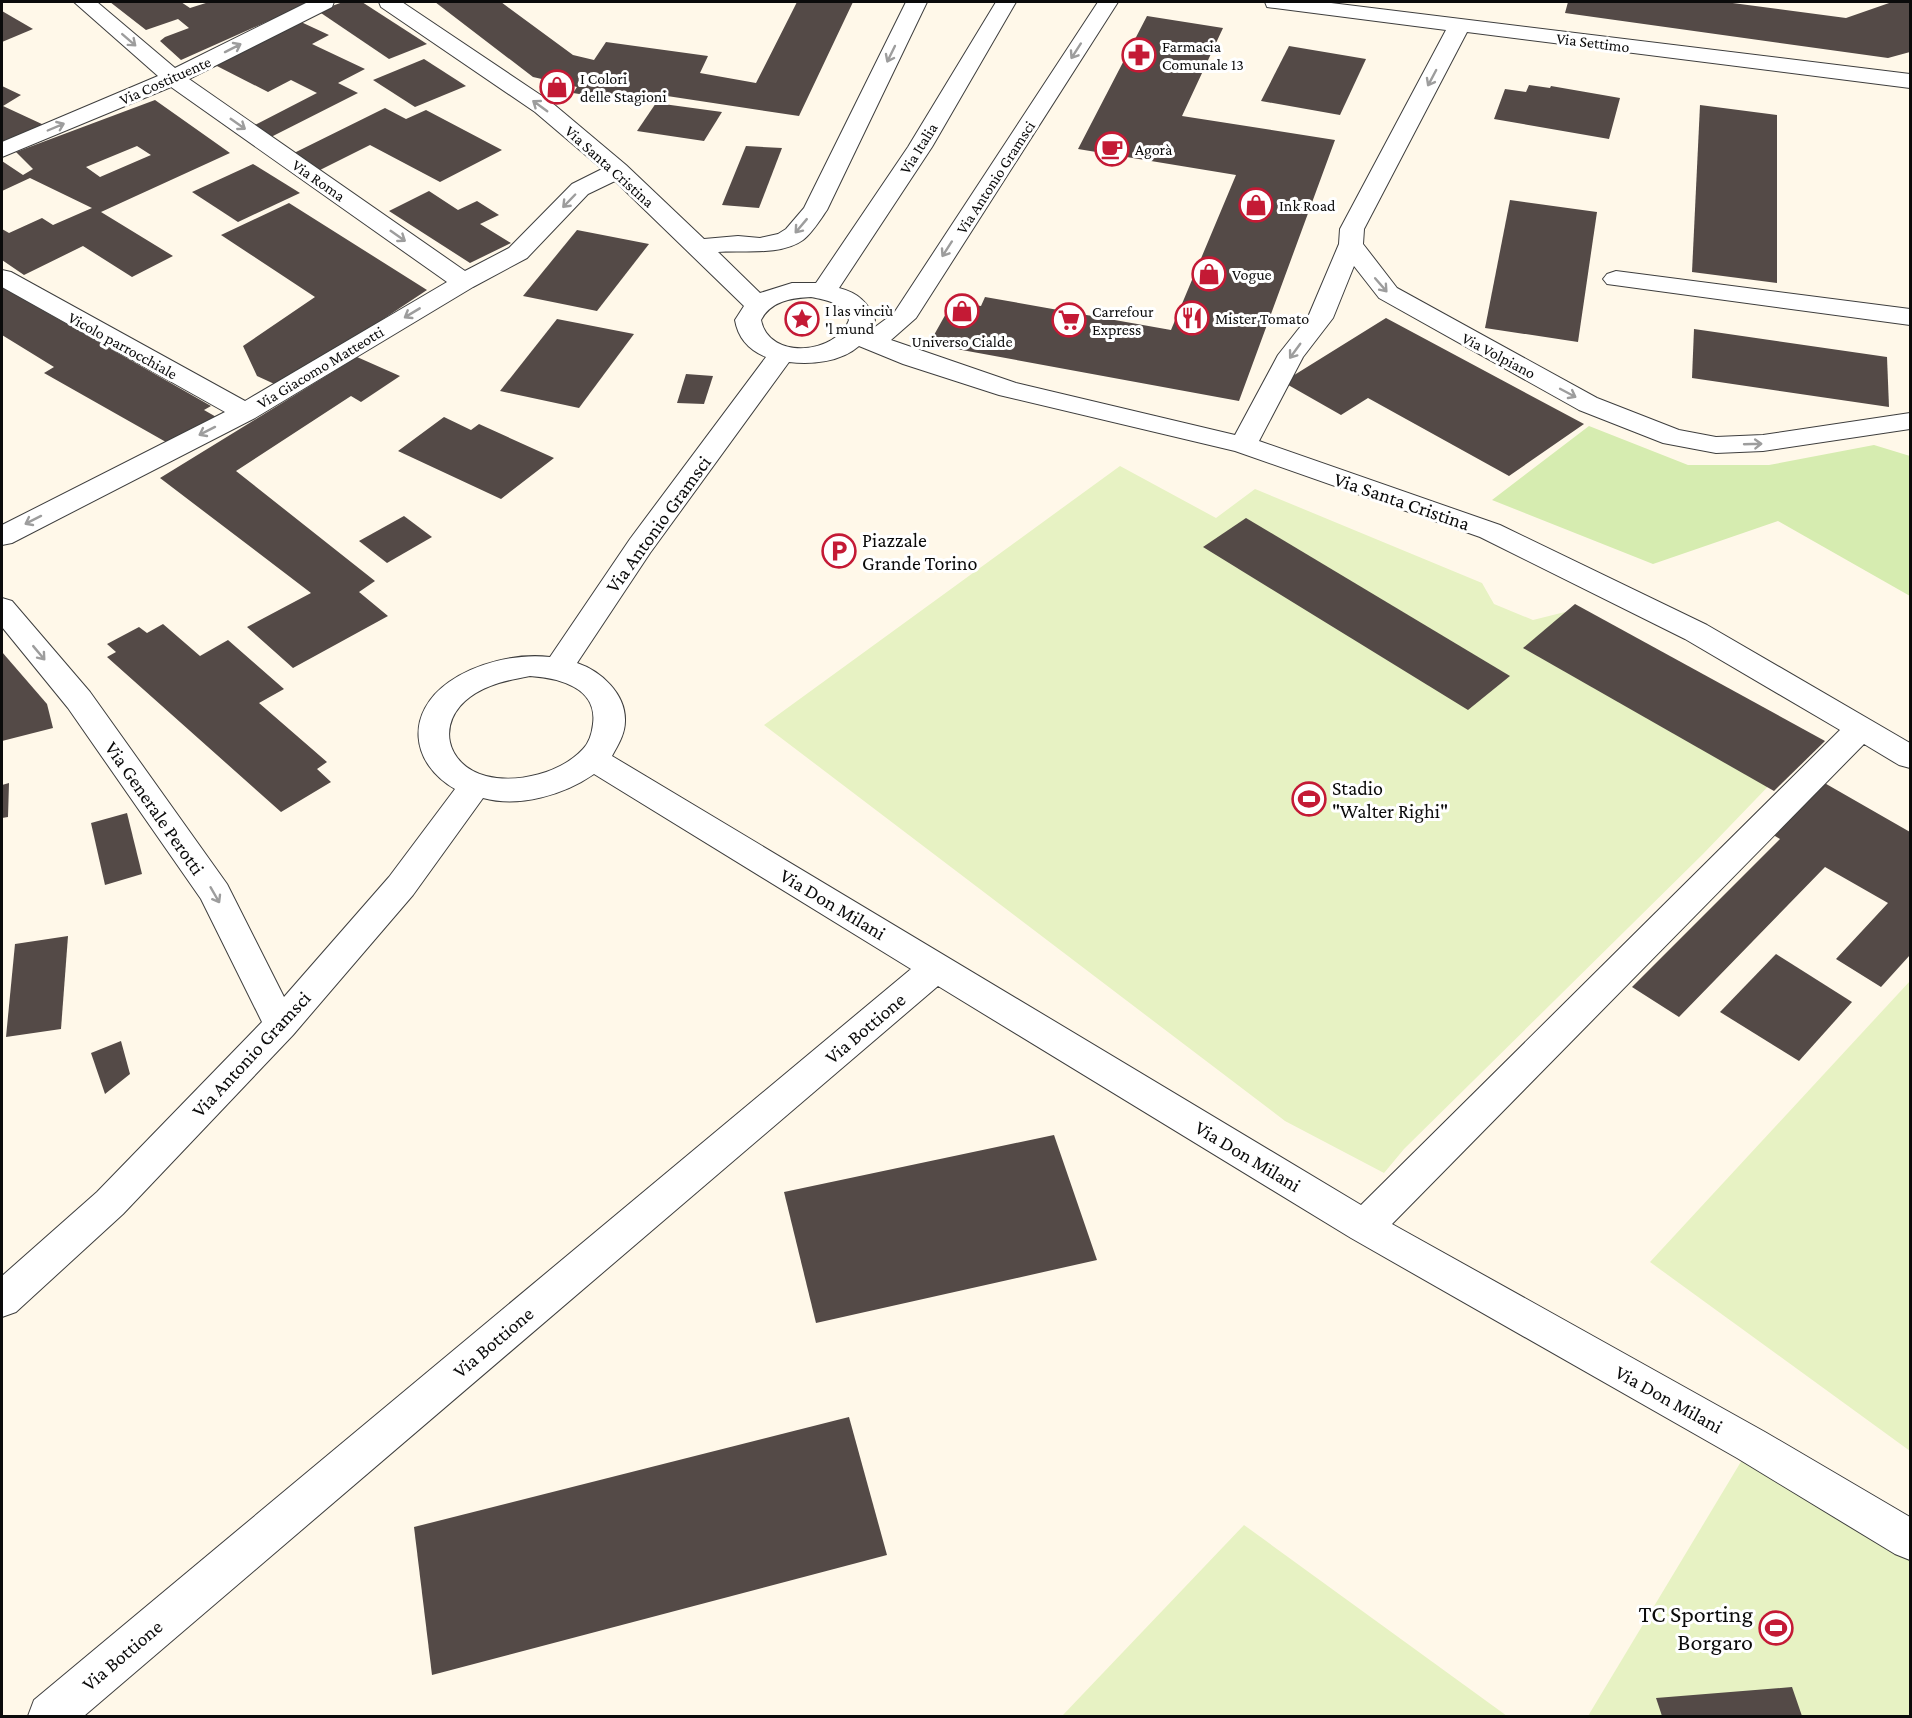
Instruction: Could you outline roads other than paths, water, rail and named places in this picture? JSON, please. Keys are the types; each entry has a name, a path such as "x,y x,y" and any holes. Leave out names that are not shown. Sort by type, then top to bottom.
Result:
{"street":[{"name":"Via Roma","path":"85,2 173,78 464,282"},
{"name":"Via Costituente","path":"2,150 173,78 324,2"},
{"name":"Via Santa Cristina","path":"389,2 543,107 618,170 758,304"},
{"path":"698,247 738,243 760,245 795,234 815,210 917,2"},
{"name":"Via Italia","path":"825,290 836,270 920,147 1006,2"},
{"name":"Via Antonio Gramsci","path":"558,668 640,546 782,353 796,355 825,353 864,340 903,318 1108,2"},
{"name":"Via Settimo","path":"1275,2 1911,81"},
{"path":"1243,445 1291,355 1320,318 1351,244 1352,229 1459,26"},
{"name":"Via Giacomo Matteotti","path":"2,536 245,412 464,282 518,253 580,189 618,170"},
{"name":"Via Volpiano","path":"1351,244 1388,293 1588,404 1673,437 1716,445 1763,443 1904,425"},
{"name":"Vicolo parrocchiale","path":"2,277 245,412"},
{"path":"1616,279 1911,317"},
{"path":"782,353 770,349 753,336 748,320 758,304 788,291 825,290 851,300 863,318 864,340"},
{"name":"Via Santa Cristina","path":"864,340 1008,389 1243,445 1490,531 1696,632 1911,757"},
{"name":"Via Generale Perotti","path":"2,608 79,700 215,893 281,1025"},
{"path":"530,666 558,668 590,682 608,705 609,732 593,759 569,776 539,787 507,790 476,785 453,774 438,757 432,736 437,715 452,696 473,680 501,670 530,666"},
{"path":"1364,1227 1861,728"},
{"name":"Via Don Milani","path":"593,759 1364,1227 1751,1445 1911,1540"},
{"name":"Via Antonio Gramsci","path":"2,1300 110,1203 281,1025 401,886 476,785"},
{"name":"Via Bottione","path":"50,1716 937,967"}],"place":[{"name":"Farmacia Comunale 13","path":"1139,55"},
{"name":"I Colori delle Stagioni","path":"557,87"},
{"name":"Agorà","path":"1112,149"},
{"name":"Ink Road","path":"1256,205"},
{"name":"Vogue","path":"1209,274"},
{"name":"Universo Cialde","path":"962,311"},
{"name":"Mister Tomato","path":"1192,318"},
{"name":"I las vinciù 'l mund","path":"802,319"},
{"name":"Carrefour Express","path":"1069,320"},
{"name":"Piazzale Grande Torino","path":"839,551"},
{"name":"Stadio \"Walter Righi\"","path":"1309,799"},
{"name":"TC Sporting Borgaro","path":"1776,1628"}]}
